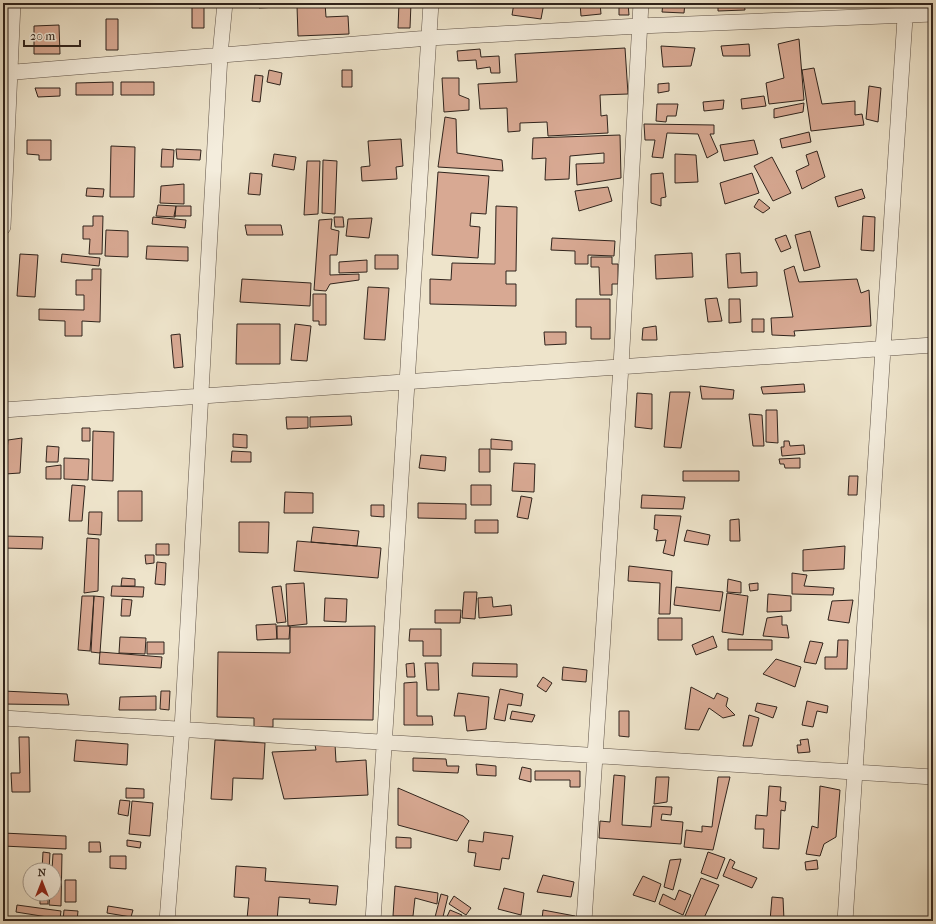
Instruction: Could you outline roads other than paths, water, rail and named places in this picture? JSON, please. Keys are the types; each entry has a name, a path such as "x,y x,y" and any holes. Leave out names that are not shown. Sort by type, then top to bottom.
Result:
{"street":[{"path":"3,227 6,73 13,3"},
{"path":"167,921 182,728 220,55 225,3"},
{"path":"372,921 385,743 431,3"},
{"path":"584,921 593,756 621,366 641,3"},
{"path":"6,73 429,38 905,9 933,14"},
{"path":"845,921 905,9"},
{"path":"3,410 933,345"},
{"path":"3,718 182,728 385,743 933,777"}]}
